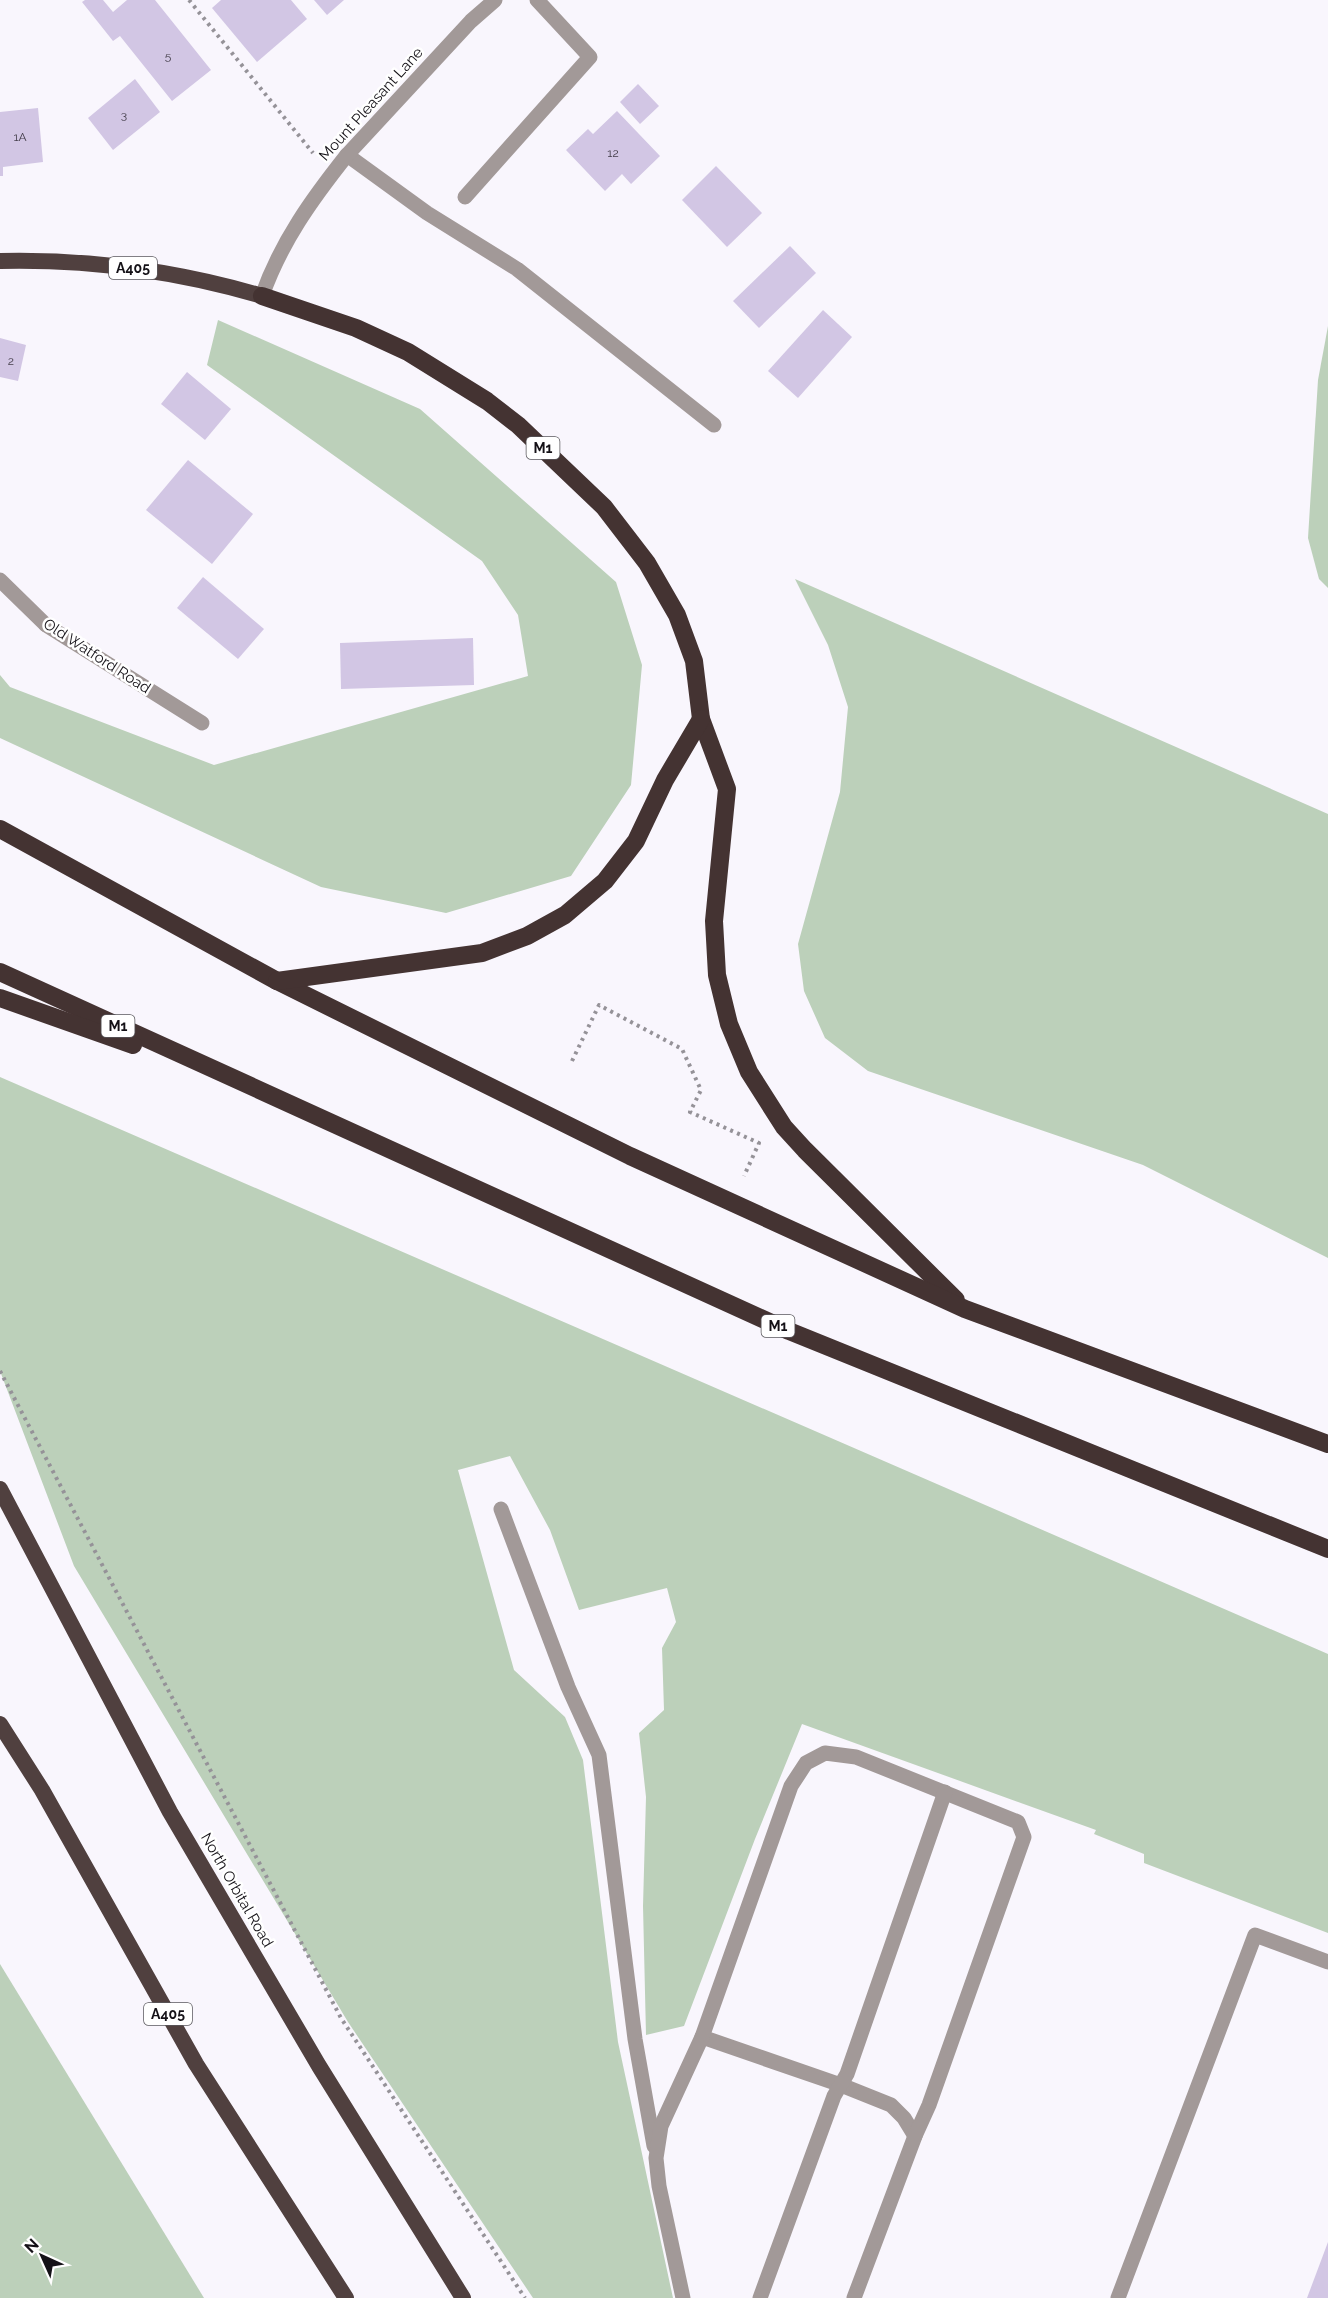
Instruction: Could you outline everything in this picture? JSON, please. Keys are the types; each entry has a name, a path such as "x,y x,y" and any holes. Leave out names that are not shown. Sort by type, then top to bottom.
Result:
{"highway":[{"name":"A405","path":"0,261 98,264 162,272 215,282 262,296"},
{"name":"M1","path":"262,296 356,328 408,352 487,401 518,425 604,507 647,563 677,615 694,661 701,719 727,789 714,921 717,975 729,1024 748,1072 784,1127 805,1150 965,1309"},
{"path":"277,981 482,953 527,936 565,915 605,881 636,841 665,780 701,719"},
{"name":"M1","path":"0,829 277,981 619,1151 965,1309 1328,1444"},
{"name":"M1","path":"0,972 789,1330 1328,1549"},
{"name":"M1","path":"0,998 237,1081"},
{"name":"North Orbital Road","path":"0,1489 170,1812 319,2066 463,2298"},
{"name":"A405","path":"0,1724 42,1790 196,2064 346,2298"}],"street":[{"name":"Mount Pleasant Lane","path":"262,296 289,234 331,174 471,21 495,0"},
{"path":"465,197 590,57 537,0"},
{"path":"347,154 427,213 517,269 714,425"},
{"name":"Old Watford Road","path":"0,580 46,625 202,723"},
{"path":"501,1509 568,1687 599,1755 635,2039 659,2186 683,2298"},
{"path":"656,2158 661,2126 702,2037 792,1786 806,1763 825,1753 856,1757 1018,1822 1024,1837 929,2105 915,2136 854,2298"},
{"path":"759,2298 834,2096 841,2085 945,1792"},
{"path":"1118,2298 1255,1935 1328,1962"},
{"path":"702,2037 841,2085 891,2105 904,2118 915,2136"}],"path":[{"path":"189,0 331,174"},
{"path":"572,1061 598,1005 682,1049 701,1090 690,1112 759,1143 732,1203"},
{"path":"0,1371 341,2018 525,2298"}],"green space":[{"path":"218,320 420,409 616,582 642,665 631,785 571,876 446,913 321,887 0,738 0,675 10,687 214,765 528,676 518,615 482,561 207,365"},
{"path":"1328,326 1328,588 1319,579 1308,538 1318,380"},
{"path":"795,579 1328,814 1328,1258 1143,1165 868,1071 825,1038 804,991 798,944 840,792 848,707 828,645"},
{"path":"0,1077 1328,1654 1328,1933 1144,1863 1144,1854 1094,1834 1096,1830 802,1724 755,1839 684,2026 646,2035 643,1906 646,1797 639,1733 664,1710 662,1648 676,1622 667,1588 579,1610 550,1530 510,1456 458,1470 514,1670 565,1717 583,1760 618,2042 673,2298 533,2298 348,2022 74,1566 0,1371"},
{"path":"0,1964 204,2298 0,2298"}],"building":[{"path":"103,0 113,12 127,0 155,0 211,70 172,101 120,36 113,41 82,2"},
{"path":"221,0 291,0 307,19 257,62 212,8"},
{"path":"314,0 344,0 327,15"},
{"path":"135,79 160,112 113,150 88,118"},
{"path":"638,84 659,106 640,124 620,102"},
{"path":"38,108 43,162 3,167 3,176 0,176 0,112"},
{"path":"617,111 660,156 631,184 622,174 605,191 566,150 588,129 593,134"},
{"path":"716,166 762,213 727,247 682,200"},
{"path":"790,246 816,273 759,328 733,301"},
{"path":"823,310 852,337 798,398 768,371"},
{"path":"0,338 26,345 18,381 0,377"},
{"path":"187,372 231,409 205,440 161,404"},
{"path":"188,460 253,514 212,564 146,510"},
{"path":"203,577 264,629 238,659 177,608"},
{"path":"473,638 474,685 341,689 340,643"},
{"path":"1328,2242 1328,2298 1307,2298"}]}
